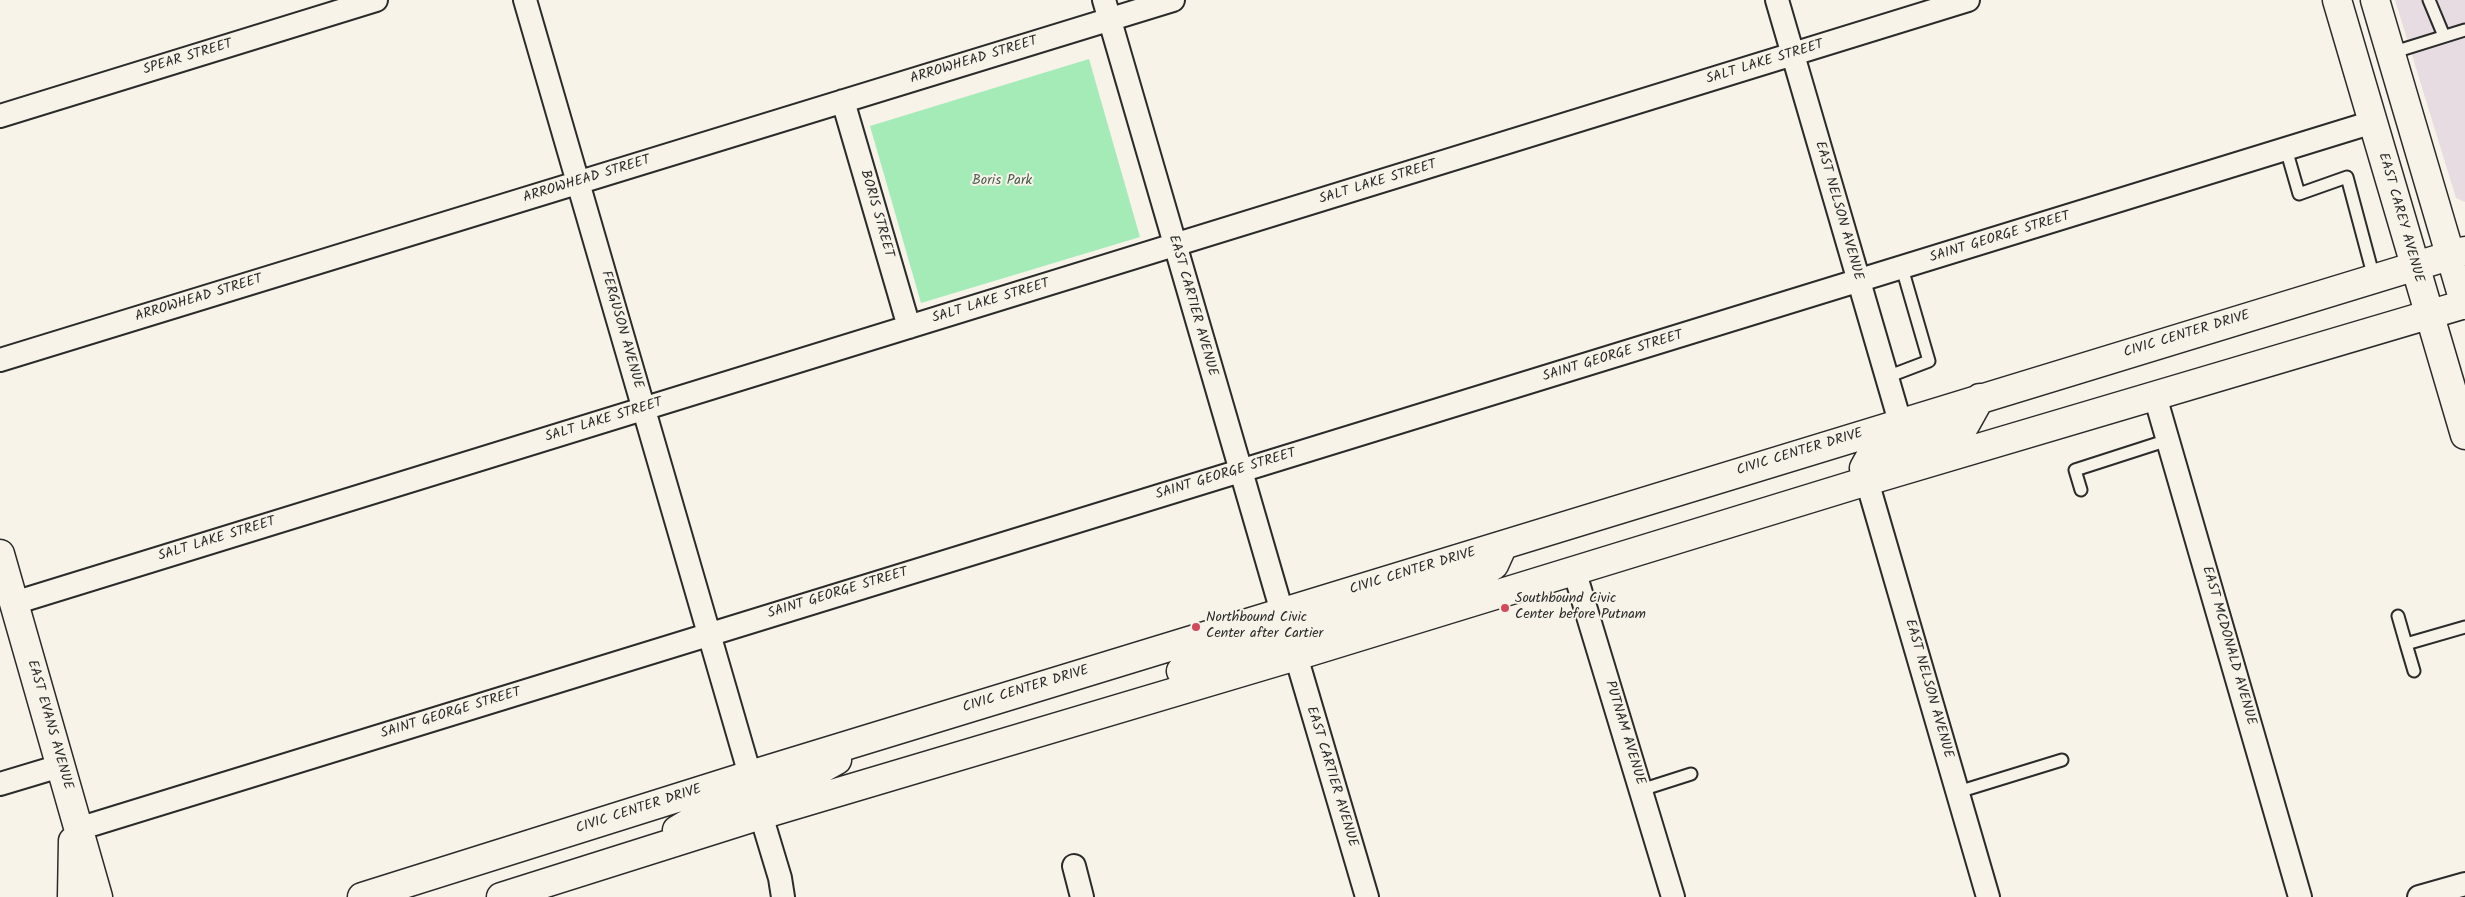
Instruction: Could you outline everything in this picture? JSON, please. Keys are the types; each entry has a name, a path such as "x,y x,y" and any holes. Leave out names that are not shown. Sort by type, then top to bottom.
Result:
{"main road":[{"name":"EAST CAREY AVENUE","path":"2337,0 2465,435"},
{"path":"501,897 761,815 1296,656 1867,481 2465,304 2458,253 2375,0"},
{"name":"CIVIC CENTER DRIVE","path":"362,897 889,732 2458,253"},
{"path":"1867,481 1864,468 1870,459 1886,450 1965,425 1980,398"},
{"path":"1296,656 1295,636 1305,629 1481,573 1494,564 1503,545"},
{"name":"EAST EVANS AVENUE","path":"0,554 98,897"},
{"path":"1082,720 1091,702 1116,692 1253,648 1275,637 1283,628 1282,612"},
{"path":"761,815 762,801 768,792 794,784 889,732"},
{"path":"632,856 709,811 732,804 750,784 750,775"},
{"path":"72,897 76,820"}],"street":[{"name":"SPEAR STREET","path":"0,116 376,0"},
{"name":"FERGUSON AVENUE","path":"525,0 750,775"},
{"name":"ARROWHEAD STREET","path":"0,360 843,101 1106,10 1173,0"},
{"name":"EAST NELSON AVENUE","path":"1776,0 1900,422"},
{"name":"SALT LAKE STREET","path":"14,603 1968,0"},
{"name":"EAST CARTIER AVENUE","path":"1106,10 1282,612"},
{"name":"BORIS STREET","path":"843,101 909,327"},
{"name":"SAINT GEORGE STREET","path":"76,820 709,634 2373,122"},
{"name":"EAST MCDONALD AVENUE","path":"2155,396 2300,897"},
{"name":"EAST NELSON AVENUE","path":"1867,481 1988,897"},
{"name":"PUTNAM AVENUE","path":"1574,570 1673,897"},
{"name":"EAST CARTIER AVENUE","path":"1296,656 1367,897"},
{"path":"0,784 60,766"},
{"path":"761,815 780,878 783,897"},
{"path":"1074,866 1082,897"},
{"path":"2419,897 2465,884"}],"lane":[{"path":"2429,0 2444,36"},
{"path":"2391,53 2465,30"},
{"path":"2286,149 2299,194 2346,178 2374,278"},
{"path":"1887,376 1929,361 1902,268"},
{"path":"2080,490 2075,470 2168,440"},
{"path":"2398,616 2414,671"},
{"path":"2406,644 2465,627"},
{"path":"1958,792 2062,760"},
{"path":"1641,790 1691,774"}],"shaded area":[{"path":"2395,0 2465,0 2465,202 2456,198"}],"green space":[{"name":"Boris Park","path":"1089,59 1140,237 921,303 870,126"}],"place":[{"name":"Southbound Civic Center before Putnam","path":"1505,608"},
{"name":"Northbound Civic Center after Cartier","path":"1196,627"}]}
